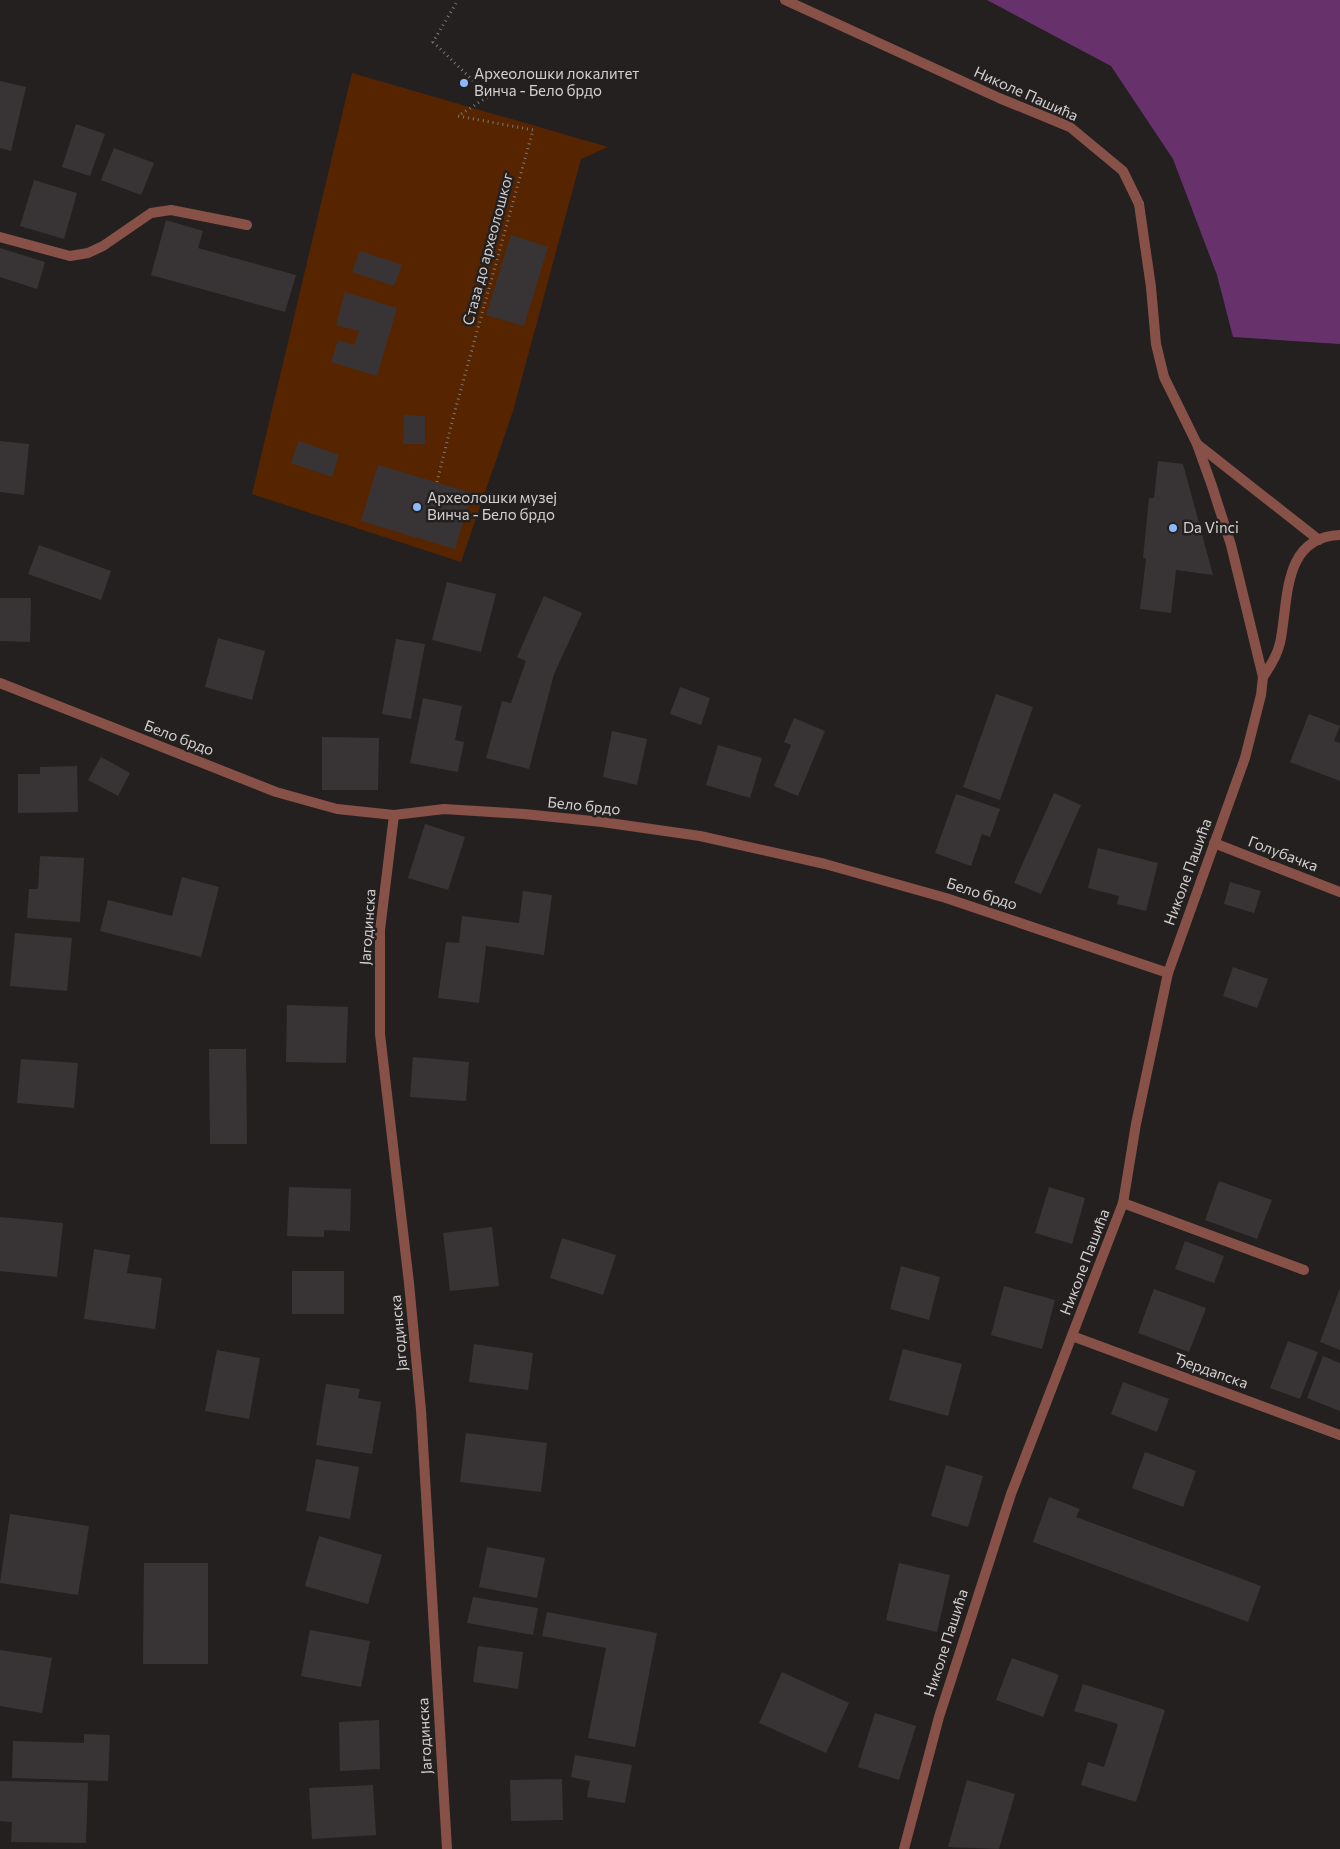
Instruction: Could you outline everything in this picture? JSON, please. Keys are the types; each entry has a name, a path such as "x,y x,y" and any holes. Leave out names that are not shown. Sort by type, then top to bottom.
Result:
{"street":[{"name":"Николе Пашића","path":"785,0 999,98 1070,127 1122,170 1139,204 1151,287 1156,344 1164,377 1197,444 1231,545 1263,677 1261,694 1245,758 1168,973 1136,1124 1123,1203 1011,1494 939,1717 904,1849"},
{"path":"0,237 70,256 96,250 151,213 171,210 247,225"},
{"name":"Николе Пашића","path":"1197,444 1319,540"},
{"name":"Николе Пашића","path":"1263,677 1273,663 1280,643 1286,600 1294,564 1304,550 1319,540 1331,536 1340,536"},
{"name":"Бело брдо","path":"0,683 276,792 337,809 394,815 444,809 474,811 602,822 700,836 825,864 946,898 1168,973"},
{"name":"Јагодинска","path":"394,815 380,930 380,1034 409,1284 421,1410 447,1849"},
{"name":"Голубачка","path":"1214,844 1340,892"},
{"path":"1123,1203 1304,1270"},
{"name":"Ђердапска","path":"1072,1336 1340,1435"}],"path":[{"name":"Стаза до археолошког","path":"437,482 452,418 533,130 458,116 489,96 434,42 458,0"}],"shaded area":[{"path":"987,0 1340,0 1340,344 1233,337 1217,275 1173,159 1111,66"},
{"path":"352,73 608,147 581,159 513,411 461,562 252,494"}],"building":[{"path":"0,81 26,87 11,151 0,148"},
{"path":"76,124 105,134 90,176 62,167"},
{"path":"114,148 154,163 141,195 101,180"},
{"path":"34,180 77,193 64,239 20,226"},
{"path":"166,220 203,231 198,248 296,275 285,312 151,275"},
{"path":"511,235 548,247 524,326 486,315"},
{"path":"0,248 45,262 37,289 0,277"},
{"path":"360,251 402,265 394,286 352,272"},
{"path":"345,292 397,308 377,376 331,362 338,340 354,345 359,331 336,325"},
{"path":"404,415 425,416 425,444 403,444"},
{"path":"0,441 29,444 24,495 0,492"},
{"path":"299,441 339,455 332,477 291,463"},
{"name":"Da Vinci","path":"1158,461 1183,464 1213,575 1176,570 1171,613 1140,609 1146,559 1143,558 1149,498 1154,498"},
{"name":"Археолошки музеј Винча - Бело брдо","path":"378,465 472,493 455,549 361,521"},
{"path":"39,545 111,571 101,600 28,574"},
{"path":"447,582 496,594 481,652 432,640"},
{"path":"544,596 582,613 554,674 529,769 486,758 502,701 511,703 526,661 517,657"},
{"path":"0,598 31,598 30,642 0,641"},
{"path":"218,638 265,651 252,700 205,687"},
{"path":"396,639 425,644 411,719 382,714"},
{"path":"680,687 710,698 701,725 670,714"},
{"path":"996,694 1033,707 1000,800 963,787"},
{"path":"423,698 462,706 455,740 464,742 458,772 410,763"},
{"path":"1309,714 1340,726 1334,741 1340,743 1340,781 1290,762"},
{"path":"794,718 825,731 798,796 774,786 791,745 784,742"},
{"path":"612,731 647,739 637,785 603,777"},
{"path":"322,737 379,738 378,790 322,790"},
{"path":"718,745 762,758 750,798 706,785"},
{"path":"101,757 130,773 118,796 88,780"},
{"path":"77,766 78,812 18,813 18,774 40,774 40,767"},
{"path":"1054,793 1081,805 1041,894 1014,883"},
{"path":"956,794 1000,809 990,837 982,834 971,866 935,853"},
{"path":"425,824 465,837 448,890 408,878"},
{"path":"1098,848 1158,863 1146,911 1117,904 1119,896 1088,888"},
{"path":"40,856 84,858 80,922 27,918 29,889 38,889"},
{"path":"182,877 219,887 201,957 100,931 108,900 172,916"},
{"path":"1230,882 1261,891 1254,913 1224,904"},
{"path":"523,891 552,895 544,955 486,946 479,1003 438,998 446,942 459,943 462,916 519,923"},
{"path":"15,933 72,938 67,991 10,986"},
{"path":"1233,967 1268,979 1257,1008 1223,996"},
{"path":"287,1005 348,1007 346,1063 286,1062"},
{"path":"209,1049 246,1049 247,1144 210,1144"},
{"path":"413,1057 469,1062 466,1101 410,1097"},
{"path":"21,1059 78,1063 74,1108 17,1103"},
{"path":"1219,1181 1272,1200 1257,1239 1205,1220"},
{"path":"289,1187 351,1189 350,1231 324,1230 324,1237 287,1236"},
{"path":"1049,1187 1085,1198 1072,1244 1035,1233"},
{"path":"0,1217 63,1223 57,1277 0,1271"},
{"path":"492,1227 499,1286 450,1291 443,1233"},
{"path":"562,1238 616,1255 603,1295 550,1278"},
{"path":"1185,1241 1224,1256 1214,1283 1175,1269"},
{"path":"94,1249 130,1255 127,1273 162,1278 155,1329 84,1319"},
{"path":"901,1266 940,1277 929,1320 890,1309"},
{"path":"292,1271 344,1271 344,1314 292,1314"},
{"path":"1004,1286 1055,1300 1042,1349 991,1335"},
{"path":"1340,1288 1340,1350 1320,1342"},
{"path":"1154,1289 1206,1308 1189,1352 1138,1333"},
{"path":"1288,1341 1318,1352 1300,1399 1270,1388"},
{"path":"474,1344 533,1353 528,1390 469,1382"},
{"path":"903,1349 962,1364 948,1416 889,1400"},
{"path":"217,1350 260,1358 249,1419 205,1411"},
{"path":"1323,1356 1340,1363 1340,1411 1307,1398"},
{"path":"1123,1382 1169,1399 1157,1432 1111,1414"},
{"path":"326,1384 360,1389 358,1398 381,1402 372,1454 316,1445"},
{"path":"466,1433 547,1443 541,1492 460,1482"},
{"path":"1145,1452 1196,1471 1183,1507 1132,1488"},
{"path":"316,1459 359,1467 350,1519 306,1511"},
{"path":"946,1465 983,1476 968,1527 931,1516"},
{"path":"1049,1497 1080,1509 1076,1517 1261,1586 1248,1622 1033,1542"},
{"path":"10,1514 89,1526 78,1595 0,1583"},
{"path":"319,1536 382,1555 368,1604 305,1586"},
{"path":"487,1547 545,1558 537,1598 479,1587"},
{"path":"144,1563 208,1563 208,1664 143,1664"},
{"path":"899,1563 950,1575 937,1632 886,1620"},
{"path":"473,1597 538,1608 533,1635 467,1623"},
{"path":"547,1612 657,1633 635,1747 588,1738 606,1648 542,1636"},
{"path":"310,1630 370,1641 361,1687 301,1676"},
{"path":"478,1646 523,1652 518,1689 473,1682"},
{"path":"0,1650 52,1658 42,1713 0,1706"},
{"path":"1012,1658 1059,1675 1043,1717 996,1700"},
{"path":"782,1672 849,1703 826,1753 759,1723"},
{"path":"1083,1684 1165,1710 1136,1802 1081,1785 1088,1762 1104,1767 1118,1724 1074,1711"},
{"path":"875,1713 916,1726 899,1780 858,1767"},
{"path":"379,1720 380,1769 340,1771 339,1722"},
{"path":"84,1734 110,1735 108,1781 12,1778 13,1741 84,1743"},
{"path":"575,1755 632,1765 625,1803 587,1797 590,1781 571,1777"},
{"path":"562,1779 563,1820 511,1821 510,1780"},
{"path":"967,1780 1015,1794 999,1849 948,1847"},
{"path":"0,1781 88,1783 86,1843 11,1842 12,1822 0,1821"},
{"path":"373,1785 376,1835 312,1839 309,1788"}],"place":[{"name":"Археолошки локалитет Винча - Бело брдо","path":"464,83"},
{"name":"Археолошки музеј Винча - Бело брдо","path":"417,507"},
{"name":"Da Vinci","path":"1173,528"}]}
